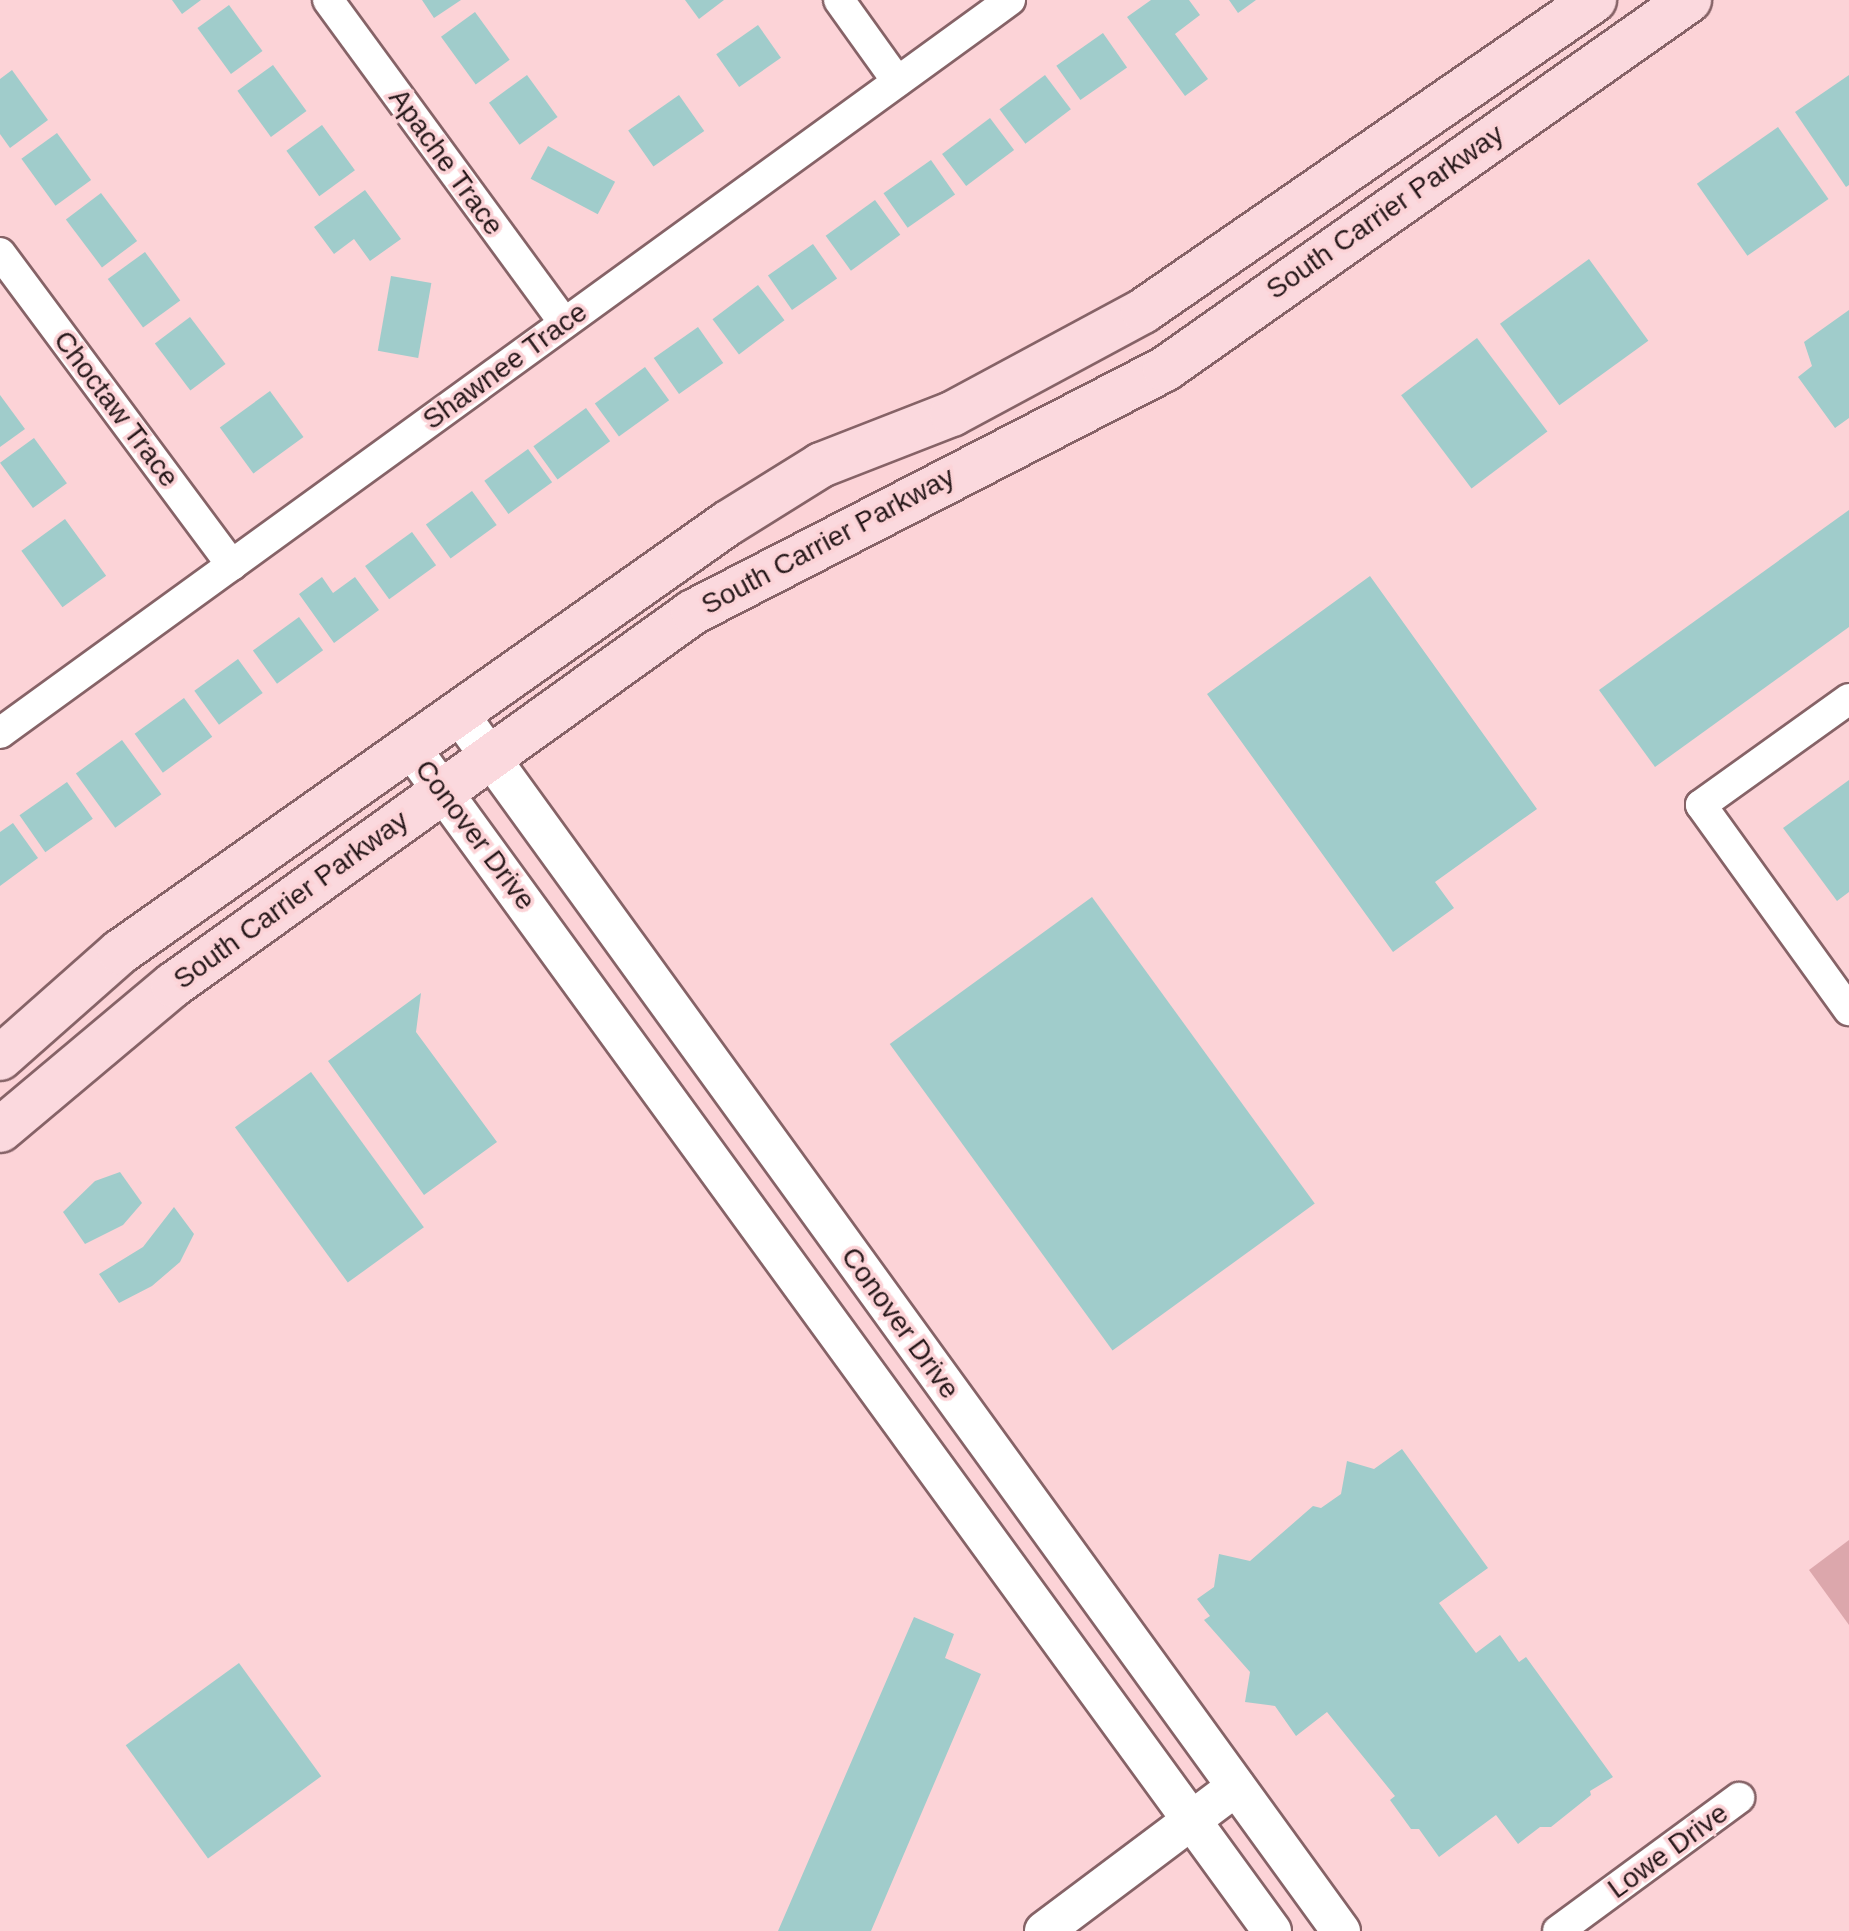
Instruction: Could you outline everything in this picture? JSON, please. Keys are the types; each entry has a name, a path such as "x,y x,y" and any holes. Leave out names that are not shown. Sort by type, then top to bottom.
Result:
{"main road":[{"name":"South Carrier Parkway","path":"0,1058 120,952 728,523 821,465 952,414 1143,311 1594,0"},
{"name":"South Carrier Parkway","path":"0,1130 173,985 693,612 1165,369 1689,0"}],"street":[{"name":"Apache Trace","path":"328,0 564,323"},
{"path":"839,0 897,81"},
{"name":"Shawnee Trace","path":"0,733 1010,0"},
{"name":"Choctaw Trace","path":"0,253 232,565"},
{"path":"1849,699 1701,805 1849,1010"},
{"name":"Conover Drive","path":"459,714 1341,1931"},
{"name":"Conover Drive","path":"411,748 1272,1931"},
{"path":"1044,1931 1236,1787"},
{"name":"Lowe Drive","path":"1558,1931 1739,1798"}],"shaded area":[{"path":"1849,1540 1849,1625 1809,1570"}],"building":[{"path":"172,0 201,0 182,14"},
{"path":"422,0 461,0 434,18"},
{"path":"685,0 724,0 699,19"},
{"path":"1151,0 1189,0 1200,15 1175,34 1208,79 1185,96 1127,17"},
{"path":"1229,0 1256,0 1238,13"},
{"path":"229,5 263,51 231,74 197,28"},
{"path":"475,12 510,60 476,84 441,37"},
{"path":"758,25 781,58 739,87 716,54"},
{"path":"1103,33 1127,67 1080,100 1056,66"},
{"path":"273,65 307,111 271,137 237,91"},
{"path":"12,70 48,120 10,148 0,134 0,79"},
{"path":"527,75 558,117 520,145 489,103"},
{"path":"1045,75 1071,109 1025,144 999,109"},
{"path":"1849,75 1849,185 1846,187 1795,112"},
{"path":"679,95 704,131 653,167 628,131"},
{"path":"990,118 1014,150 966,186 942,154"},
{"path":"322,125 355,170 319,196 286,151"},
{"path":"1778,127 1828,199 1747,256 1697,184"},
{"path":"57,133 91,180 55,206 21,159"},
{"path":"548,146 615,182 598,214 531,179"},
{"path":"931,160 955,194 908,228 883,193"},
{"path":"365,190 401,239 370,261 354,239 334,254 314,227"},
{"path":"101,193 137,241 102,267 66,219"},
{"path":"875,200 900,235 851,271 826,236"},
{"path":"813,244 837,278 792,310 768,276"},
{"path":"145,252 180,301 143,328 108,279"},
{"path":"1589,259 1648,341 1559,405 1500,324"},
{"path":"391,276 431,283 418,358 378,351"},
{"path":"758,285 784,320 739,354 712,319"},
{"path":"1849,310 1849,418 1835,428 1798,377 1812,366 1804,342"},
{"path":"190,317 226,364 190,391 155,343"},
{"path":"698,327 723,363 679,394 654,358"},
{"path":"1477,338 1547,431 1472,489 1401,395"},
{"path":"645,367 669,400 619,437 595,403"},
{"path":"270,391 304,437 253,474 220,427"},
{"path":"0,395 25,429 0,447"},
{"path":"586,408 610,441 558,479 533,446"},
{"path":"34,438 67,483 33,508 0,463"},
{"path":"528,449 552,482 508,514 484,481"},
{"path":"472,491 497,525 451,558 426,525"},
{"path":"1849,510 1849,627 1655,767 1599,690"},
{"path":"65,519 106,576 62,607 21,551"},
{"path":"412,532 436,565 389,599 365,566"},
{"path":"1370,576 1537,809 1435,882 1454,908 1393,952 1207,694"},
{"path":"322,577 333,593 355,577 379,610 334,643 299,594"},
{"path":"299,617 323,650 277,684 253,651"},
{"path":"238,659 263,693 219,725 194,691"},
{"path":"184,698 212,737 163,773 135,734"},
{"path":"122,740 161,794 115,828 76,774"},
{"path":"1849,780 1849,892 1837,901 1783,828"},
{"path":"67,782 93,819 45,852 19,815"},
{"path":"13,823 38,858 0,886 0,832"},
{"path":"1092,897 1315,1204 1113,1351 890,1044"},
{"path":"421,993 416,1032 497,1142 424,1195 328,1061"},
{"path":"311,1072 424,1227 348,1283 235,1127"},
{"path":"120,1172 142,1203 123,1225 85,1244 63,1212 95,1181"},
{"path":"174,1207 194,1234 180,1262 152,1286 119,1303 99,1274 143,1247"},
{"path":"1402,1449 1488,1568 1439,1603 1476,1653 1500,1635 1519,1662 1526,1657 1613,1777 1590,1791 1591,1795 1551,1827 1540,1827 1518,1844 1496,1815 1439,1857 1419,1829 1411,1829 1390,1800 1395,1796 1327,1712 1296,1736 1275,1706 1245,1702 1250,1672 1204,1620 1210,1616 1197,1599 1214,1587 1219,1554 1250,1561 1313,1506 1321,1508 1341,1494 1347,1461 1374,1469"},
{"path":"914,1617 954,1634 945,1658 981,1674 871,1931 778,1931"},
{"path":"239,1663 321,1776 208,1859 126,1745"}]}
